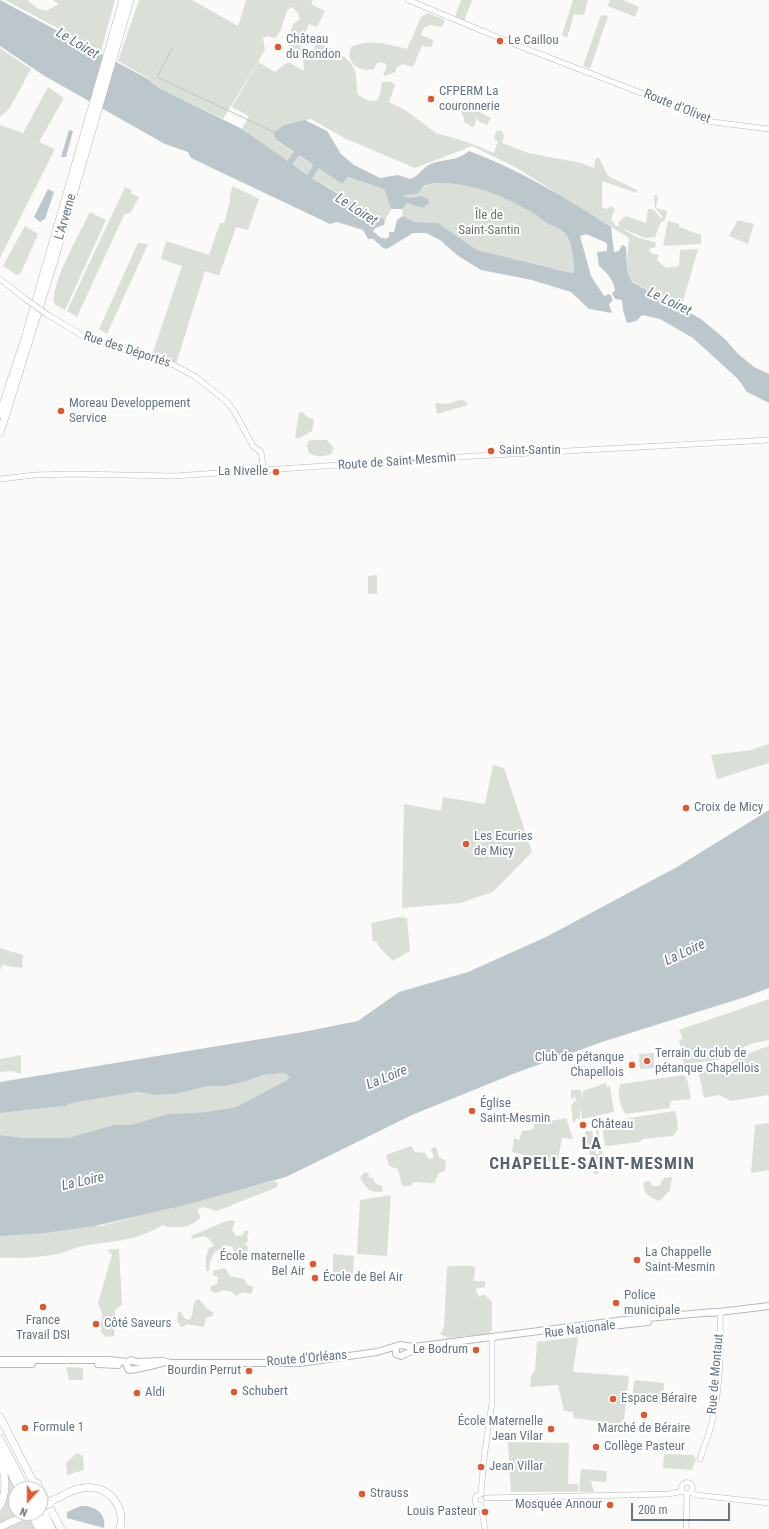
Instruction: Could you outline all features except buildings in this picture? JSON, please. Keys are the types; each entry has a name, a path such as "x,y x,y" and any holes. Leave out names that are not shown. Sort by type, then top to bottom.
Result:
{"highway":[{"name":"L'Arverne","path":"113,46 123,0"},
{"name":"L'Arverne","path":"0,414 26,335 113,46 130,0"},
{"name":"L'Arverne","path":"0,434 54,262 91,118"},
{"path":"0,1417 33,1481"},
{"path":"0,1424 29,1481"},
{"path":"0,1439 22,1481"},
{"path":"0,1451 15,1481"},
{"path":"0,1458 5,1483 4,1496 0,1506"},
{"path":"27,1470 30,1470 61,1529"},
{"path":"48,1503 84,1490 100,1492 108,1497 115,1505 119,1516 119,1529"},
{"path":"48,1512 56,1529"},
{"path":"0,1526 11,1521"}],"main road":[{"name":"Route d'Olivet","path":"408,0 680,108 708,122 769,129"},
{"name":"Rue des Déportés","path":"0,279 48,315 85,337 118,348 164,360 207,384 234,411 253,446 261,452 264,470"},
{"name":"Route de Saint-Mesmin","path":"0,479 26,476 74,474 174,476 475,456 768,440"},
{"name":"Rue Nationale","path":"492,1339 769,1306"},
{"name":"Rue de Montaut","path":"700,1459 709,1435 716,1404 719,1368 717,1312"},
{"name":"Route d'Orléans","path":"128,1365 131,1370 136,1365 163,1360 165,1362 300,1363 414,1347 492,1339"},
{"path":"398,1349 401,1356 413,1350 492,1339 492,1402 484,1458 481,1494"},
{"path":"0,1360 108,1360 128,1365"},
{"path":"0,1364 128,1365"},
{"path":"481,1494 486,1498 668,1494 686,1492 696,1495 769,1503"},
{"path":"686,1492 686,1529"},
{"path":"481,1494 476,1496 475,1500 476,1504 481,1505"},
{"path":"481,1505 485,1502 486,1498"},
{"path":"481,1505 485,1529"}],"green space":[{"path":"5,0 27,0 37,8 46,11 59,4 52,0 115,0 101,51"},
{"path":"139,0 192,0 238,26 246,0 313,0 311,4 325,11 317,27 309,24 300,47 311,52 318,42 340,54 350,62 355,71 358,95 369,101 377,100 380,95 382,82 392,82 395,85 389,102 405,110 436,133 467,142 494,153 498,141 494,139 496,131 502,131 504,136 502,143 528,153 581,163 594,168 596,158 599,158 608,176 637,190 637,193 602,181 602,207 607,209 611,206 615,209 611,219 616,226 620,226 618,222 626,216 646,223 648,209 653,209 661,218 663,217 655,208 654,195 658,196 656,208 667,211 665,220 661,222 655,237 645,238 624,230 639,238 655,242 656,247 649,249 651,253 659,255 657,260 666,268 679,266 680,250 698,249 681,308 632,281 626,269 629,238 515,167 472,146 415,168 344,138 311,119 284,125 273,133 276,141 342,184 348,177 384,189 391,209 385,220 366,210 312,177 242,129 249,116 232,107 258,62 275,72 288,62 304,71 303,56 287,44 293,24 300,19 298,13 292,7 287,10 280,32 275,38 267,36 263,38 265,50 223,119 159,88 148,78 118,61"},
{"path":"461,0 472,0 464,21 455,17"},
{"path":"573,0 588,0 584,15 574,14 567,38 562,35"},
{"path":"610,0 623,0 639,7 635,17 608,6"},
{"path":"428,13 445,20 442,27 430,25 424,28 421,35 433,40 432,47 422,46 413,67 403,64 397,67 395,72 385,76 383,73 386,70 386,64 380,62 376,64 374,69 368,70 359,68 352,62 350,57 351,47 358,44 379,43 407,49 421,17"},
{"path":"601,15 608,16 590,69 583,66"},
{"path":"0,48 31,69 9,109 0,117"},
{"path":"48,87 64,98 39,142 55,149 0,258 0,125 23,133"},
{"path":"464,104 491,118 487,125 480,122 476,118 475,125 472,127 464,122 464,118 459,108"},
{"name":"Île de Saint-Santin","path":"433,183 446,183 484,190 508,200 560,229 567,236 570,244 574,272 477,250 438,223 414,222 403,216 402,209 407,203 423,208 429,203 428,199 424,197 404,198 400,196 413,193"},
{"path":"233,186 259,199 248,230 236,227 219,276 205,271 176,364 152,355 182,266 161,259 166,241 209,255 220,223 224,223"},
{"path":"125,187 132,190 130,193 139,197 131,212 124,215 77,317 67,311"},
{"path":"90,212 106,220 65,310 55,305 54,297 56,286 66,259"},
{"path":"738,220 754,224 748,244 729,236"},
{"path":"668,221 679,224 679,227 701,235 701,244 663,246"},
{"path":"25,226 38,234 21,273 17,275 3,266"},
{"path":"138,243 148,244 107,334 99,329"},
{"path":"461,400 465,401 468,405 437,414 435,403 446,404"},
{"path":"299,412 302,412 307,417 314,420 312,431 298,439 295,437"},
{"path":"327,440 334,448 331,454 320,456 309,453 307,446 308,441"},
{"path":"377,575 377,594 368,594 368,576"},
{"path":"769,744 769,763 717,779 711,755 751,750"},
{"name":"Les Ecuries de Micy","path":"493,765 504,768 532,852 493,892 460,903 402,908 404,804 441,811 443,797 485,804"},
{"path":"400,917 407,918 410,951 393,961 379,947 376,941 373,942 371,923"},
{"path":"0,948 23,955 22,968 2,965 0,971"},
{"path":"769,999 769,1040 750,1044 719,1060 684,1064 679,1040 683,1039 679,1030"},
{"path":"769,1046 769,1095 731,1101 719,1095 704,1098 698,1070 726,1065 754,1051"},
{"name":"Terrain du club de pétanque Chapellois","path":"654,1053 654,1068 640,1069 639,1054"},
{"path":"21,1055 21,1074 13,1071 0,1072 0,1059"},
{"path":"284,1073 290,1077 287,1080 236,1107 206,1112 168,1114 130,1125 113,1125 68,1138 25,1138 0,1135 0,1113 65,1106 72,1103 137,1092 157,1095 176,1094 208,1086 226,1086 263,1075"},
{"path":"684,1075 687,1079 691,1099 671,1101 669,1108 626,1114 620,1104 619,1091 621,1084"},
{"path":"606,1083 607,1087 610,1086 614,1112 582,1119 580,1106 583,1091"},
{"path":"571,1090 581,1090 580,1119 576,1119 575,1122 573,1122 571,1106 576,1100 575,1097 571,1099"},
{"path":"674,1111 676,1113 678,1129 673,1136 643,1139 639,1142 608,1146 605,1145 602,1126 604,1122"},
{"path":"566,1118 573,1139 562,1138 558,1160 555,1162 527,1159 527,1156 512,1152 514,1138 519,1140 522,1131 534,1129 534,1124"},
{"path":"595,1121 597,1121 605,1170 598,1171 599,1174 594,1174 585,1133 586,1131 592,1131 596,1154 599,1154"},
{"path":"769,1123 769,1170 751,1173 755,1125"},
{"path":"411,1146 415,1152 425,1153 429,1159 434,1158 431,1148 436,1147 439,1157 446,1161 445,1171 439,1173 434,1183 413,1182 411,1186 402,1186 398,1169 389,1166 386,1155"},
{"path":"365,1172 369,1174 368,1177 373,1178 375,1183 382,1186 383,1191 375,1192 368,1189 360,1177"},
{"path":"672,1177 670,1190 660,1201 650,1197 644,1189 644,1182 649,1181 653,1186 659,1186 664,1178"},
{"path":"274,1181 279,1183 277,1187 217,1211 203,1207 198,1209 198,1213 201,1217 193,1224 188,1226 178,1228 162,1225 152,1231 132,1238 79,1247 65,1252 41,1257 0,1258 0,1233 81,1226 100,1226"},
{"path":"391,1195 387,1256 357,1254 360,1200"},
{"path":"232,1220 235,1222 232,1230 236,1236 241,1236 246,1230 249,1232 247,1236 248,1241 244,1244 247,1245 248,1250 244,1253 234,1254 233,1247 225,1245 223,1250 217,1250 215,1252 211,1259 209,1271 206,1271 206,1257 209,1248 214,1246 209,1239 204,1236 192,1239 191,1236 226,1221"},
{"path":"119,1249 122,1305 115,1310 114,1336 106,1337 101,1332 102,1313 98,1303 112,1255 107,1250"},
{"path":"333,1254 354,1256 353,1273 333,1272"},
{"path":"473,1266 475,1269 474,1281 485,1281 485,1287 475,1289 479,1297 484,1294 492,1302 492,1330 488,1334 448,1338 440,1334 444,1327 447,1267"},
{"path":"225,1268 230,1276 244,1279 248,1285 254,1287 251,1294 242,1292 236,1296 232,1292 223,1290 215,1293 210,1290 211,1286 217,1284 218,1277 213,1275 213,1271"},
{"path":"199,1299 206,1308 214,1313 212,1316 206,1318 204,1327 186,1324 185,1326 181,1327 177,1321 178,1312 181,1312 184,1318 189,1320 192,1315 195,1302"},
{"path":"578,1337 573,1372 629,1376 624,1419 619,1424 574,1418 573,1412 564,1411 558,1385 530,1387 531,1377 535,1370 537,1342"},
{"path":"66,1367 83,1368 83,1380 69,1380"},
{"path":"636,1380 664,1383 662,1404 632,1400 634,1382"},
{"path":"508,1442 569,1443 568,1484 578,1484 578,1492 511,1492"},
{"path":"0,1447 18,1481 8,1481 8,1519 0,1523 0,1512 7,1497"},
{"path":"77,1453 83,1456 84,1470 67,1475 66,1463"},
{"path":"664,1454 693,1455 696,1459 692,1470 663,1468"},
{"path":"581,1469 607,1471 606,1482 591,1481 594,1492 579,1492"},
{"path":"18,1521 37,1521 40,1529 0,1529"}],"water":[{"path":"0,0 148,79 159,88 242,129 312,178 385,220 384,225 375,228 373,232 374,235 371,239 368,239 363,230 337,222 330,224 191,158 188,152 165,144 43,75 0,46"},
{"path":"305,120 327,131 341,154 354,165 380,178 398,175 410,179 432,163 458,158 469,151 524,175 577,205 611,227 614,252 619,251 622,245 626,247 627,271 632,282 701,319 725,339 737,353 754,367 769,374 769,403 747,392 738,379 693,338 660,319 642,315 636,321 627,323 622,300 615,299 612,293 615,291 612,280 599,266 597,252 607,251 607,243 586,234 580,236 591,276 604,296 610,294 613,300 609,304 612,313 589,309 571,292 532,280 481,270 457,255 440,240 426,233 413,233 387,249 381,247 378,238 385,239 389,237 389,232 394,232 397,220 403,216 414,222 438,223 477,250 572,273 574,272 569,239 565,233 545,222 533,213 508,200 484,190 472,187 446,183 433,183 424,186 418,193 401,196 411,198 421,196 428,199 429,203 423,208 407,203 402,209 391,209 384,189 348,177 342,184 276,140 273,133 284,125"},
{"path":"69,130 73,131 66,157 61,157"},
{"path":"48,189 54,192 45,219 40,222 34,217"},
{"name":"La Loire","path":"769,810 769,988 605,1041 518,1072 412,1115 286,1177 189,1204 95,1226 44,1233 0,1236 0,1135 25,1138 68,1138 113,1125 130,1125 168,1114 206,1112 236,1107 290,1077 284,1073 263,1075 226,1086 208,1086 176,1094 157,1095 137,1092 72,1103 65,1106 0,1113 0,1082 303,1032 358,1021 399,992 468,972 546,937 677,867"},
{"path":"81,1506 90,1507 98,1511 104,1518 104,1528 67,1518 67,1512"}],"waterway":[{"path":"173,47 157,77 274,132"},
{"path":"285,169 299,150 301,151"},
{"path":"306,183 320,160"},
{"name":"Le Loiret","path":"367,230 381,242 383,241"}],"place":[{"name":"Le Caillou","path":"500,41"},
{"name":"Château du Rondon","path":"278,47"},
{"name":"CFPERM La couronnerie","path":"431,99"},
{"name":"Moreau Developpement Service","path":"61,411"},
{"name":"Saint-Santin","path":"491,451"},
{"name":"La Nivelle","path":"276,472"},
{"name":"Croix de Micy","path":"686,808"},
{"name":"Les Ecuries de Micy","path":"466,844"},
{"name":"Terrain du club de pétanque Chapellois","path":"647,1061"},
{"name":"Club de pétanque Chapellois","path":"632,1065"},
{"name":"Église Saint-Mesmin","path":"472,1111"},
{"name":"Château","path":"583,1125"},
{"name":"La Chappelle Saint-Mesmin","path":"637,1260"},
{"name":"École maternelle Bel Air","path":"313,1264"},
{"name":"École de Bel Air","path":"315,1278"},
{"name":"Police municipale","path":"616,1303"},
{"name":"France Travail DSI","path":"43,1307"},
{"name":"Côté Saveurs","path":"96,1324"},
{"name":"Le Bodrum","path":"476,1350"},
{"name":"Bourdin Perrut","path":"249,1371"},
{"name":"Schubert","path":"234,1392"},
{"name":"Aldi","path":"137,1393"},
{"name":"Espace Béraire","path":"613,1399"},
{"name":"Marché de Béraire","path":"644,1415"},
{"name":"Formule 1","path":"25,1428"},
{"name":"École Maternelle Jean Vilar","path":"551,1429"},
{"name":"Collège Pasteur","path":"596,1447"},
{"name":"Jean Villar","path":"481,1467"},
{"name":"Strauss","path":"362,1494"},
{"name":"Mosquée Annour","path":"610,1505"},
{"name":"Louis Pasteur","path":"485,1512"}],"district":[{"name":"LA CHAPELLE-SAINT-MESMIN","path":"592,1155"}]}
